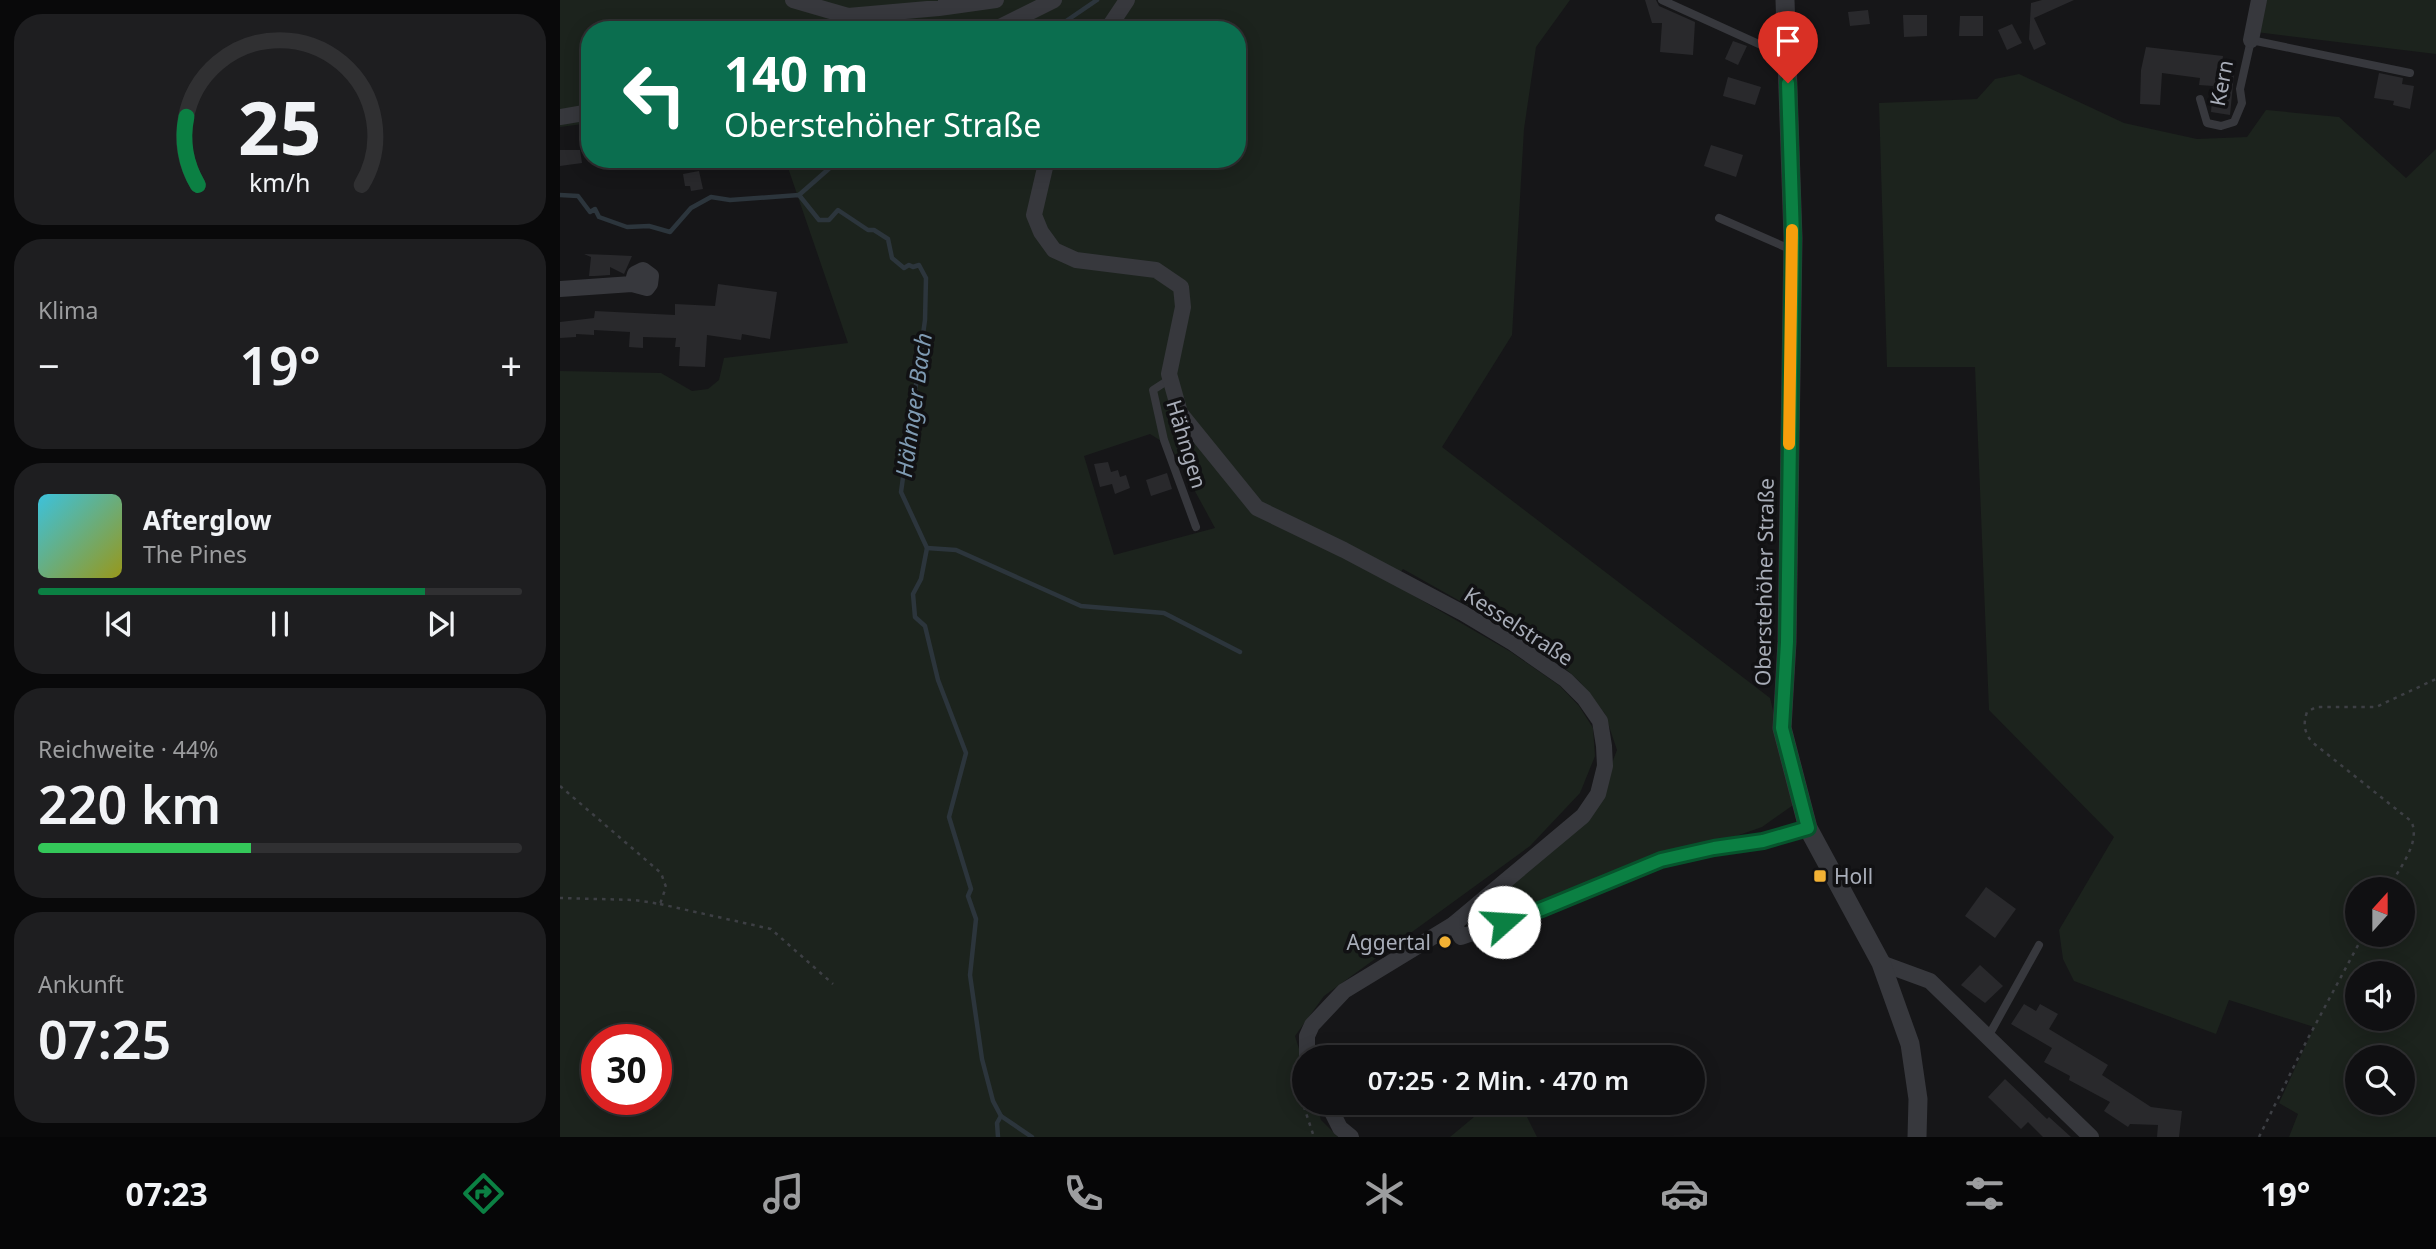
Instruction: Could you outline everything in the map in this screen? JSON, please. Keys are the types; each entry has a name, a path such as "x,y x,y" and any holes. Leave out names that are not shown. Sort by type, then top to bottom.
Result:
{"street":[{"path":"793,0 848,16 996,0"},
{"path":"1113,21 1127,0"},
{"name":"Oberstehöher Straße","path":"1785,0 1792,250 1787,629 1782,728 1808,828 1881,963 1910,1044 1918,1099 1917,1137"},
{"name":"Kern","path":"2251,40 2259,0"},
{"path":"1010,21 1044,2"},
{"path":"560,117 581,117"},
{"name":"Kesselstraße","path":"1045,168 1034,215 1041,232 1054,250 1076,260 1156,270 1181,287 1183,307 1169,374 1180,413 1257,508 1344,550 1513,643 1566,680 1584,698 1600,721 1605,766 1598,793 1583,816 1454,924 1344,991 1312,1024 1307,1037"},
{"path":"560,289 632,284"},
{"path":"1454,924 1461,937 1542,909 1661,860 1763,841 1808,828"},
{"path":"1881,963 1930,981 2091,1137"},
{"path":"1307,1037 1307,1045"},
{"path":"1334,1115 1340,1128 1351,1137"}],"lane":[{"path":"1662,0 1788,57"},
{"path":"2251,40 2410,73"},
{"name":"Kern","path":"2200,99 2207,123 2221,126 2234,122 2242,103 2240,89 2251,40"},
{"path":"1719,218 1792,250"},
{"name":"Hähngen","path":"1170,379 1153,390 1164,440 1196,527"},
{"path":"1988,1037 2039,945"}],"path":[{"path":"2394,877 2412,844 2415,829 2411,821 2312,742 2306,735 2305,720 2307,712 2316,707 2363,708 2385,704 2436,679"},
{"path":"560,786 661,873 666,887 660,904"},
{"path":"560,898 635,900 771,929 833,984"},
{"path":"2259,1137 2357,947"},
{"path":"1307,1037 1294,1066 1314,1137"}],"shaded area":[{"path":"560,0 1570,0 1536,47 1524,129 1512,335 1442,447 1770,698 1796,803 1762,827 1565,896 1472,915 1596,805 1617,750 1605,714 1580,682 1554,658 1506,627 1403,569 1392,583 1511,652 1560,686 1579,706 1593,728 1595,756 1580,793 1530,846 1324,996 1295,1036 1298,1045 1292,1045 1292,1115 1320,1115 1338,1137 560,1137 560,371 661,373 692,391 708,389 719,380 724,358 848,343 788,168 1246,168 1246,21 581,21 581,124 560,127","holes":["1150,434 1171,447 1215,528 1114,555 1084,456"]},
{"path":"2262,0 2436,0 2436,54 2256,32"},
{"path":"2019,74 2124,123 2197,139 2247,137 2266,110 2339,117 2406,178 2436,149 2436,1137 2289,1137 2298,1114 2279,1103 2314,1027 2229,1000 2216,1034 2074,981 2063,959 2059,930 2114,837 1989,710 1975,367 1887,367 1879,103 1977,99 1995,79"},
{"path":"1476,1115 1526,1115 1537,1137 1450,1137"}],"building":[{"path":"1645,0 1656,0 1659,6 1695,22 1693,55 1660,52 1662,23 1652,23"},
{"path":"2042,0 2074,0 2034,18 2046,44 2034,50 2029,39 2031,3"},
{"path":"1868,10 1870,24 1850,26 1848,12"},
{"path":"1903,15 1927,15 1927,36 1904,37"},
{"path":"1960,16 1983,16 1983,36 1959,36"},
{"path":"2012,24 2022,43 2007,50 1998,30"},
{"path":"1733,41 1747,46 1738,65 1725,59"},
{"path":"2146,47 2223,56 2222,63 2235,64 2230,115 2211,112 2213,86 2199,85 2200,78 2162,73 2160,105 2140,104 2141,70"},
{"path":"2379,73 2403,78 2402,84 2414,86 2410,109 2393,105 2394,101 2374,98"},
{"path":"1728,77 1761,87 1755,105 1723,96"},
{"path":"1711,145 1743,155 1736,177 1704,166"},
{"path":"560,150 580,150 581,163 560,166"},
{"path":"699,171 703,189 691,191 690,186 685,186 683,174"},
{"path":"584,254 632,256 624,274 610,267 610,275 589,276 591,257"},
{"path":"718,284 777,292 770,339 742,334 741,340 707,335 705,367 679,366 680,347 675,347 676,338 643,337 643,348 629,347 630,332 594,330 594,335 576,334 576,337 560,338 560,322 594,318 595,311 675,315 675,304 715,306"},
{"path":"1108,462 1111,472 1118,470 1120,477 1126,475 1130,488 1115,494 1112,484 1100,487 1094,464"},
{"path":"1167,473 1172,489 1151,496 1146,480"},
{"path":"1986,887 2016,909 1995,938 1965,916"},
{"path":"1980,965 2003,986 1985,1003 1961,985"},
{"path":"2024,1004 2036,1011 2040,1004 2058,1014 2049,1029 2108,1065 2102,1075 2151,1107 2182,1111 2179,1137 2157,1137 2158,1125 2130,1124 2128,1127 2104,1111 2110,1102 2069,1080 2070,1076 2044,1062 2052,1048 2011,1024"},
{"path":"2005,1079 2047,1119 2049,1117 2071,1137 2043,1137 2028,1122 2021,1129 1988,1097"}],"waterway":[{"path":"1066,21 1097,0"},
{"path":"799,195 830,168"},
{"name":"Hähnger Bach","path":"560,195 578,196 590,212 595,209 599,217 627,227 649,226 670,232 691,208 711,197 730,200 799,195 819,220 829,220 838,210 868,230 874,230 888,239 892,258 904,268 919,265 926,278 925,320 901,492 927,548 921,579 913,594 915,617 925,626 938,680 966,753 949,817 971,889 968,896 976,919 970,975 982,1059 993,1101 1001,1116 1032,1137"},
{"path":"927,548 956,550 1081,606 1164,613 1240,652"},
{"name":"Hähnger Bach","path":"998,1137 997,1123 1001,1116"}],"slow traffic":[{"path":"1789,444 1792,230"}],"place":[{"name":"Holl","path":"1820,876"},
{"name":"Aggertal","path":"1445,942"}],"route":[{"path":"1504,922 1661,860 1763,841 1808,828 1782,728 1787,642 1793,238 1788,83"}]}
